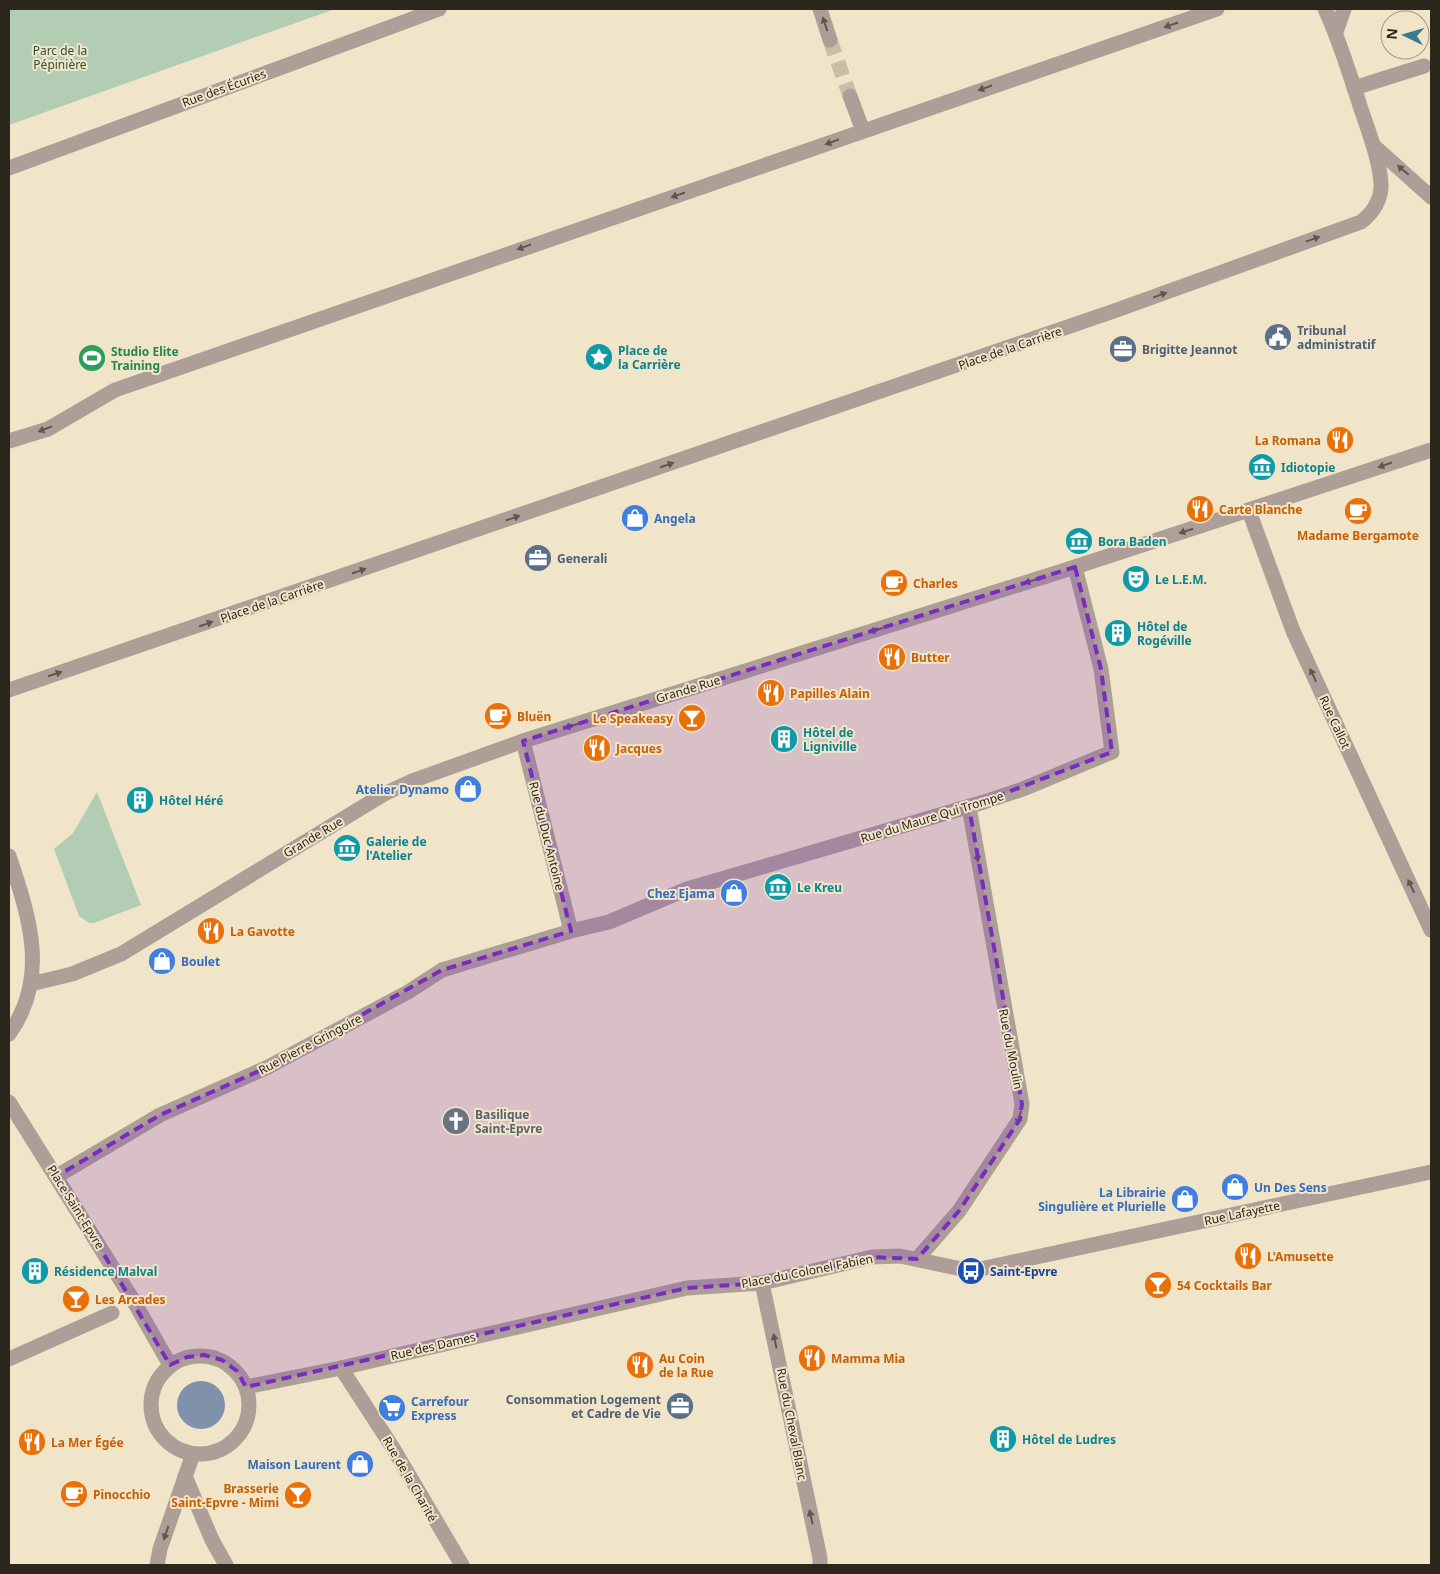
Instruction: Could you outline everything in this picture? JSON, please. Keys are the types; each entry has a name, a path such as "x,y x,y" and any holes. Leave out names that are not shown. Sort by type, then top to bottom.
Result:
{"street":[{"name":"Rue des Écuries","path":"9,168 438,9"},
{"path":"820,9 830,40"},
{"path":"9,441 48,429 114,390 1217,9"},
{"name":"Place de la Carrière","path":"9,690 1087,321 1361,222 1377,204 1381,184 1373,145 1336,32 1325,9"},
{"path":"1336,32 1344,9"},
{"path":"1354,88 1424,66"},
{"path":"850,96 862,131"},
{"name":"Place de la Carrière","path":"1373,145 1431,197"},
{"name":"Grande Rue","path":"31,984 72,974 121,954 384,794 412,781 523,741 1075,567 1431,450"},
{"name":"Rue Callot","path":"1249,511 1292,631 1431,930"},
{"name":"Rue du Maure Qui Trompe","path":"571,931 608,922 687,889 969,807 1023,789 1112,752 1101,669 1075,567"},
{"name":"Rue du Duc Antoine","path":"523,741 571,931"},
{"name":"Rue du Moulin","path":"918,1259 959,1210 1020,1118 1022,1104 969,807"},
{"path":"9,856 29,920 32,950 31,984 18,1021 9,1034"},
{"name":"Rue Pierre Gringoire","path":"57,1176 160,1115 268,1067 408,992 442,970 571,931"},
{"name":"Place Saint-Epvre","path":"9,1102 57,1176 170,1365"},
{"name":"Rue Lafayette","path":"1053,1254 1431,1172"},
{"name":"Place du Colonel Fabien","path":"619,1303 687,1288 762,1283 872,1257 900,1256 971,1271 1053,1254"},
{"name":"Rue du Cheval Blanc","path":"762,1283 820,1565"},
{"name":"Rue des Dames","path":"246,1387 341,1368 619,1303"},
{"path":"9,1359 112,1313"},
{"path":"204,1355 222,1360 237,1371 246,1387 250,1407 244,1426 232,1443 213,1452 193,1454 175,1448 160,1435 152,1417 151,1398 158,1379 170,1365 187,1357 204,1355"},
{"name":"Rue de la Charité","path":"341,1368 393,1448 462,1565"},
{"path":"157,1565 160,1549 193,1454"},
{"path":"185,1476 212,1540 226,1565"}],"highlighted area":[{"path":"1075,567 1101,669 1112,752 969,807 1022,1104 1020,1119 959,1211 917,1259 872,1257 762,1283 687,1288 246,1387 237,1371 222,1360 204,1355 187,1357 170,1365 57,1176 160,1115 268,1067 442,970 571,931 523,741"}],"green space":[{"name":"Parc de la Pépinière","path":"9,9 335,9 9,125"},
{"path":"97,792 141,905 94,923 89,923 79,916 54,849 73,833"}],"water":[{"path":"196,1381 206,1381 218,1388 225,1400 225,1410 218,1422 206,1429 196,1429 188,1425 181,1418 177,1410 177,1400 181,1392 188,1385"}],"tunnel":[{"path":"830,40 850,96"}],"place":[{"name":"Tribunal administratif","path":"1278,337"},
{"name":"Brigitte Jeannot","path":"1123,349"},
{"name":"Place de la Carrière","path":"599,357"},
{"name":"Studio Elite Training","path":"92,358"},
{"name":"La Romana","path":"1340,440"},
{"name":"Idiotopie","path":"1262,467"},
{"name":"Carte Blanche","path":"1200,509"},
{"name":"Madame Bergamote","path":"1358,511"},
{"name":"Angela","path":"635,518"},
{"name":"Bora Baden","path":"1079,541"},
{"name":"Generali","path":"538,558"},
{"name":"Le L.E.M.","path":"1136,579"},
{"name":"Charles","path":"894,583"},
{"name":"Hôtel de Rogéville","path":"1118,633"},
{"name":"Butter","path":"892,657"},
{"name":"Papilles Alain","path":"771,693"},
{"name":"Bluën","path":"498,716"},
{"name":"Le Speakeasy","path":"692,718"},
{"name":"Hôtel de Ligniville","path":"784,739"},
{"name":"Jacques","path":"597,748"},
{"name":"Atelier Dynamo","path":"468,789"},
{"name":"Hôtel Héré","path":"140,800"},
{"name":"Galerie de l'Atelier","path":"347,848"},
{"name":"Le Kreu","path":"778,887"},
{"name":"Chez Ejama","path":"734,893"},
{"name":"La Gavotte","path":"211,931"},
{"name":"Boulet","path":"162,961"},
{"name":"Basilique Saint-Epvre","path":"456,1121"},
{"name":"Un Des Sens","path":"1235,1187"},
{"name":"La Librairie Singulière et Plurielle","path":"1185,1199"},
{"name":"L'Amusette","path":"1248,1256"},
{"name":"Résidence Malval","path":"35,1271"},
{"name":"Saint-Epvre","path":"971,1271"},
{"name":"54 Cocktails Bar","path":"1158,1285"},
{"name":"Les Arcades","path":"76,1299"},
{"name":"Mamma Mia","path":"812,1358"},
{"name":"Au Coin de la Rue","path":"640,1365"},
{"name":"Consommation Logement et Cadre de Vie","path":"680,1406"},
{"name":"Carrefour Express","path":"392,1408"},
{"name":"Hôtel de Ludres","path":"1003,1439"},
{"name":"La Mer Égée","path":"32,1442"},
{"name":"Maison Laurent","path":"360,1464"},
{"name":"Pinocchio","path":"74,1494"},
{"name":"Brasserie Saint-Epvre - Mimi","path":"298,1495"}]}
